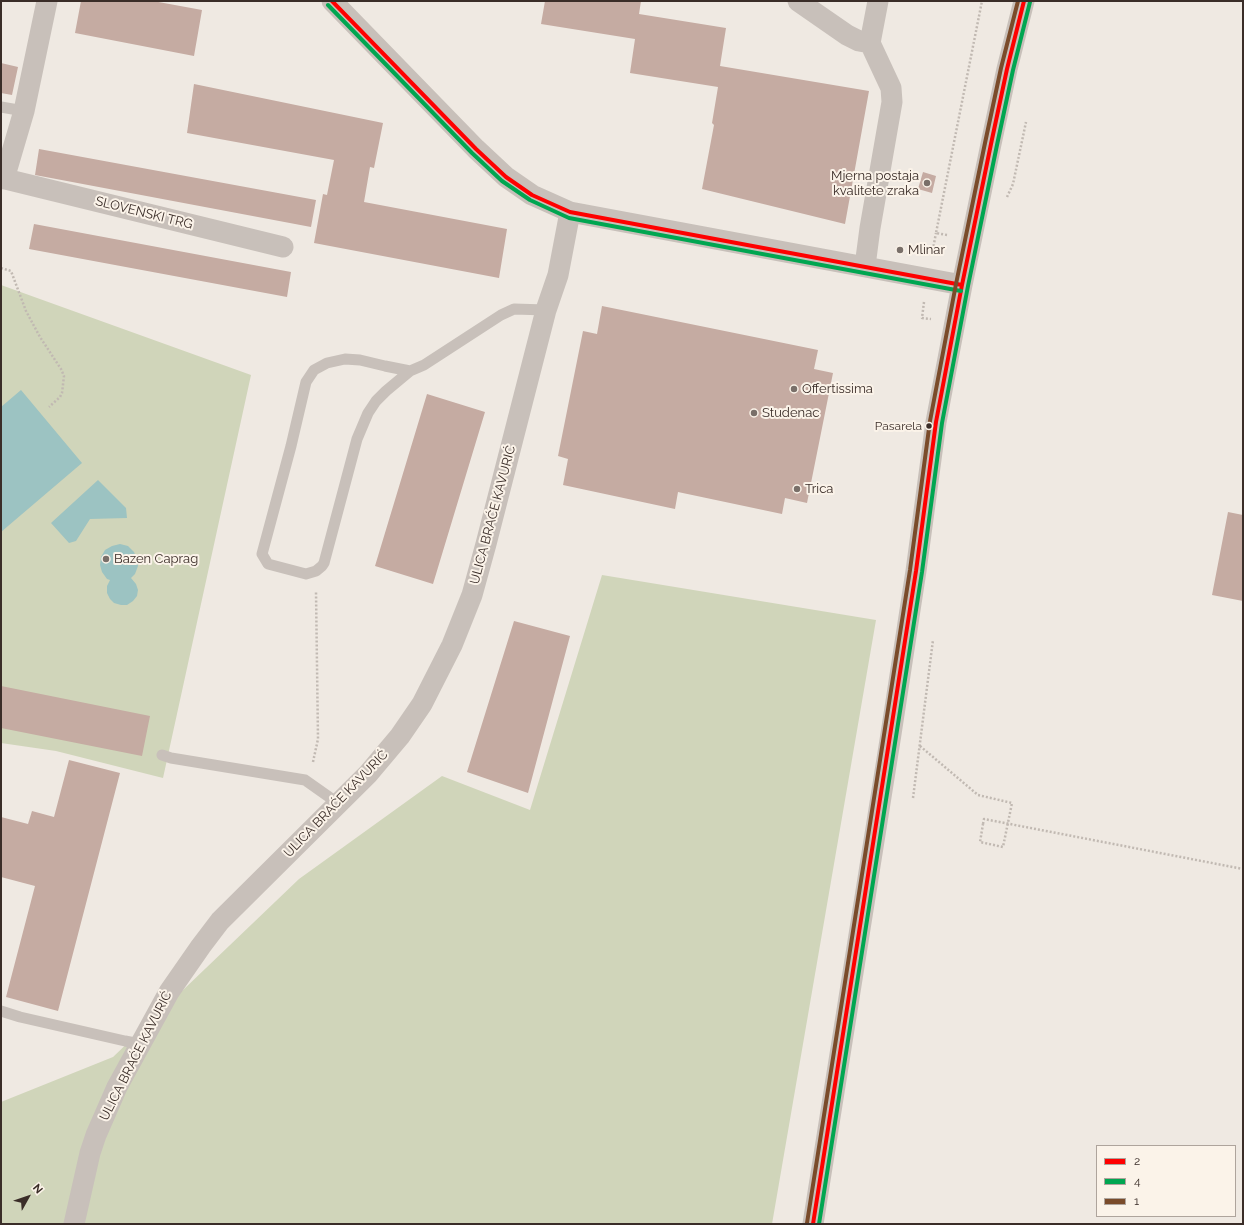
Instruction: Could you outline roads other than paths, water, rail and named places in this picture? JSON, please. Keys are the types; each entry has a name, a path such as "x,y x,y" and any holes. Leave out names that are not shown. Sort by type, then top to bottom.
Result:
{"street":[{"name":"SLOVENSKI TRG","path":"47,1 24,111 3,178 283,247"},
{"path":"332,1 476,149 506,177 532,195 570,212 962,285"},
{"path":"798,1 847,35 859,41 870,43"},
{"path":"865,266 870,228 892,102 891,88 870,43 878,1"},
{"path":"813,1224 916,571 936,422 962,285 1007,68 1024,1"},
{"name":"ULICA BRAĆE KAVURIĆ","path":"74,1224 90,1153 96,1135 118,1087 169,992 200,946 220,921 339,804 368,774 400,736 422,704 452,645 472,595 486,544 546,310 558,275 570,212"}],"lane":[{"path":"1,107 24,111"},
{"path":"410,371 345,358 327,363 314,370 306,382 291,446 262,554 268,564 306,574 319,570 324,563 357,439 362,426 376,402 386,391 410,371 424,365 501,315 514,309 546,310"},
{"path":"162,755 171,758 305,780 339,804"},
{"path":"1,1011 20,1017 125,1042 140,1044"}],"water":[{"path":"21,390 82,463 1,532 1,407"},
{"path":"98,480 126,508 127,518 90,519 76,541 69,543 51,523"},
{"path":"120,544 128,546 134,552 138,566 135,574 131,578 136,584 138,590 137,596 127,605 114,603 110,599 107,593 107,586 110,580 107,579 102,572 100,565 101,557 105,550"}],"place":[{"name":"Mjerna postaja kvalitete zraka","path":"927,183"},
{"name":"Mlinar","path":"900,250"},
{"name":"Offertissima","path":"794,389"},
{"name":"Studenac","path":"754,413"},
{"name":"Pasarela","path":"929,426"},
{"name":"Trica","path":"797,489"},
{"name":"Bazen Caprag","path":"106,559"}]}
